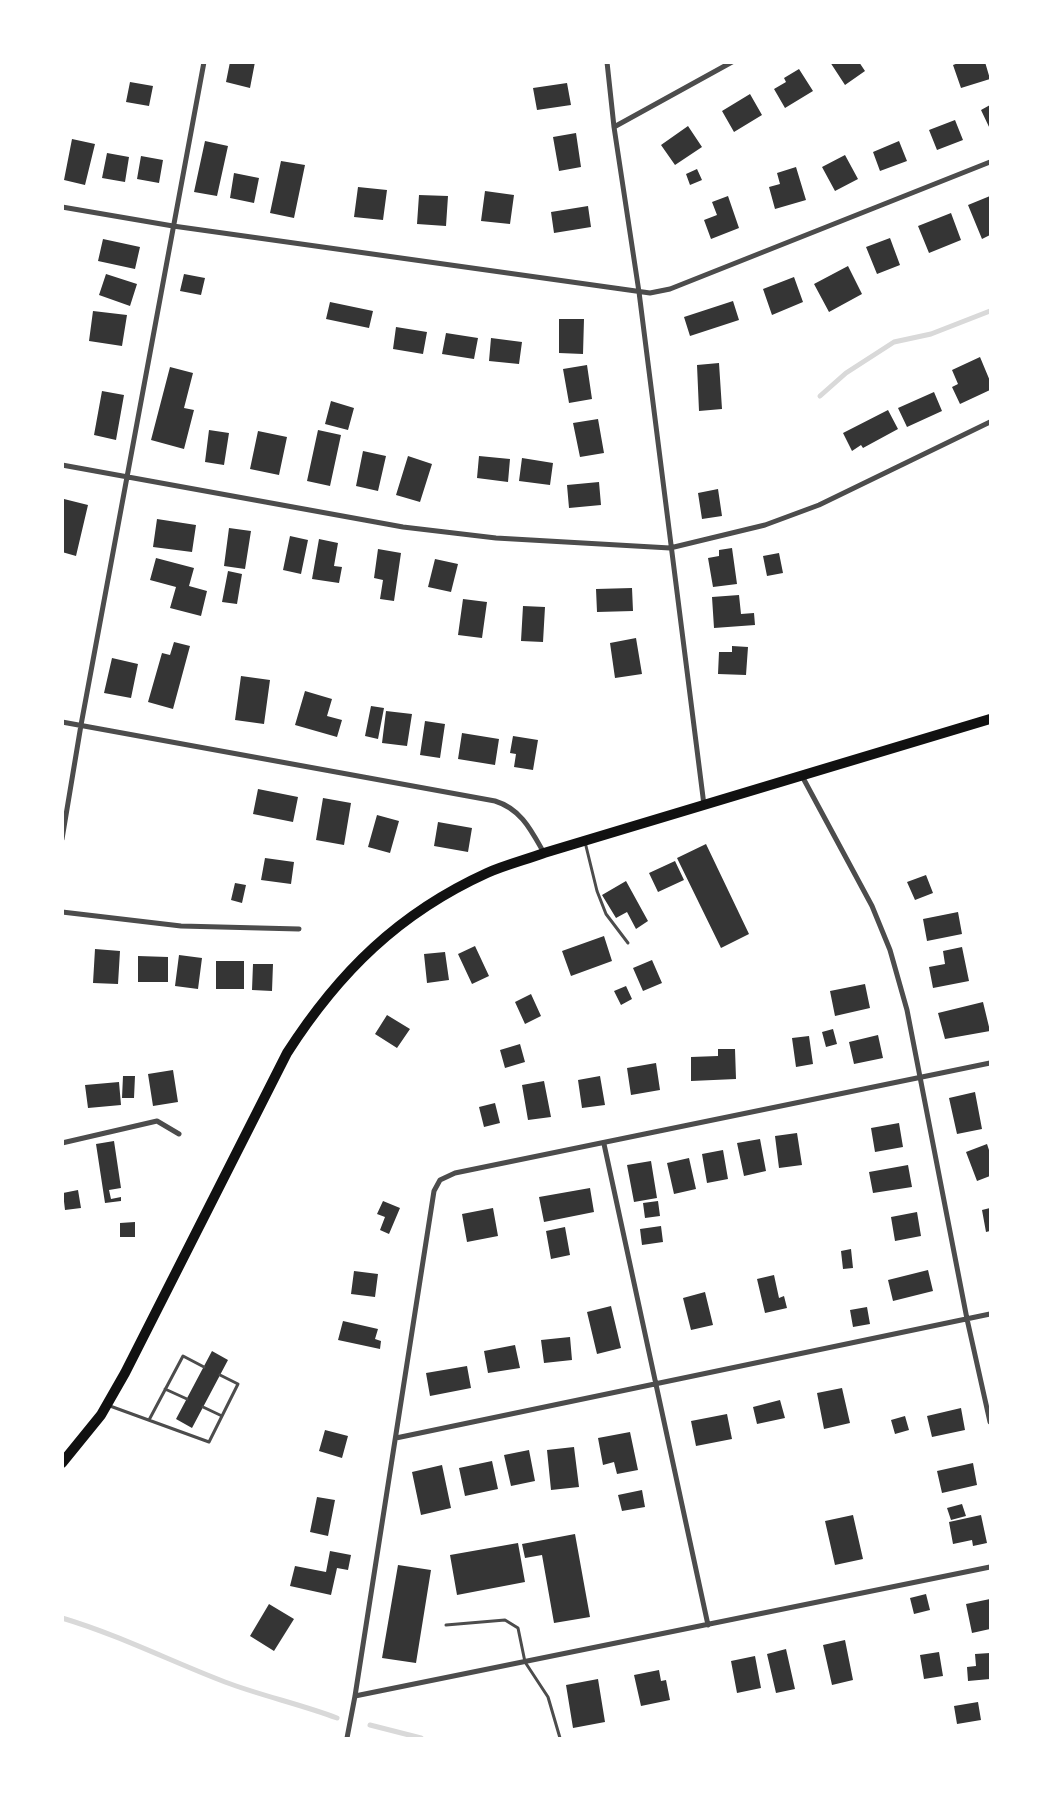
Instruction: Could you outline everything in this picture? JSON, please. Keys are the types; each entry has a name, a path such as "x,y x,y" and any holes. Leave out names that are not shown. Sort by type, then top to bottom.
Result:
{"main road":[{"path":"62,1463 80,1443 107,1405 125,1373 287,1053 319,1005 337,983 378,942 423,908 489,872 544,853 990,719"}],"street":[{"path":"62,839 81,725 204,62"},
{"path":"607,62 614,127 639,292 704,805"},
{"path":"614,127 732,62"},
{"path":"62,207 173,226 650,293 670,289 990,162"},
{"path":"62,465 403,527 496,538 670,548 765,526 819,505 990,422"},
{"path":"62,722 495,800 507,804 526,820 544,853"},
{"path":"802,776 881,926 907,1010 967,1319 990,1422"},
{"path":"62,912 181,926 299,929"},
{"path":"347,1738 356,1696 434,1191 440,1180 455,1173 990,1064"},
{"path":"62,1143 157,1121 179,1134"},
{"path":"604,1144 708,1625"},
{"path":"396,1438 990,1314"},
{"path":"356,1696 990,1567"}],"lane":[{"path":"584,841 597,891 606,914 628,943"},
{"path":"148,1420 183,1356 204,1367"},
{"path":"107,1405 209,1442 238,1384 220,1375"},
{"path":"165,1388 187,1399"},
{"path":"203,1406 222,1416"},
{"path":"446,1625 505,1620 513,1623 518,1628 525,1662 548,1697 560,1738"}],"building":[{"path":"230,62 255,62 250,88 226,82"},
{"path":"830,62 859,62 865,71 845,85"},
{"path":"961,62 985,62 990,79 961,88 953,65"},
{"path":"799,69 813,91 785,108 774,89 786,82 784,78"},
{"path":"130,82 153,86 149,106 126,102"},
{"path":"567,83 571,105 537,110 533,88"},
{"path":"750,94 762,115 734,132 722,111"},
{"path":"990,105 990,129 981,110"},
{"path":"955,120 963,140 937,150 929,130"},
{"path":"688,126 702,147 675,165 661,145"},
{"path":"576,133 581,167 559,171 553,137"},
{"path":"72,139 95,144 85,185 64,180"},
{"path":"205,141 228,146 217,196 194,192"},
{"path":"899,141 907,161 880,171 873,152"},
{"path":"107,153 129,157 125,182 102,178"},
{"path":"845,155 858,179 835,191 822,167"},
{"path":"141,156 163,160 159,183 137,179"},
{"path":"281,161 305,165 294,218 270,213"},
{"path":"796,167 806,200 775,209 769,187 780,184 777,173"},
{"path":"697,169 702,180 690,185 686,174"},
{"path":"234,173 259,178 254,203 230,198"},
{"path":"358,187 387,190 383,220 354,217"},
{"path":"485,191 514,195 510,224 481,221"},
{"path":"419,195 448,196 446,226 417,224"},
{"path":"728,196 739,228 711,239 704,220 717,215 712,202"},
{"path":"990,196 990,235 982,239 968,205"},
{"path":"588,206 591,227 554,233 551,212"},
{"path":"951,213 961,240 929,253 918,226"},
{"path":"890,238 900,265 877,274 866,247"},
{"path":"103,239 140,247 135,269 98,261"},
{"path":"848,266 862,294 829,312 814,284"},
{"path":"106,274 137,284 130,306 99,295"},
{"path":"184,274 205,278 201,295 180,291"},
{"path":"794,277 803,302 772,315 763,289"},
{"path":"733,301 739,320 690,336 684,317"},
{"path":"330,302 373,311 369,328 326,319"},
{"path":"93,311 127,315 122,346 89,341"},
{"path":"559,319 584,319 583,354 559,353"},
{"path":"396,327 427,332 423,354 393,349"},
{"path":"446,333 478,338 474,359 442,354"},
{"path":"491,338 522,342 519,364 489,361"},
{"path":"980,357 990,381 990,390 960,404 952,387 958,384 952,370"},
{"path":"719,363 722,409 699,411 697,365"},
{"path":"587,365 592,399 569,403 563,369"},
{"path":"170,367 193,373 184,408 194,410 184,449 151,440"},
{"path":"102,391 124,395 116,440 94,435"},
{"path":"934,392 942,411 907,427 898,408"},
{"path":"331,401 354,408 348,430 325,424"},
{"path":"888,410 898,429 863,448 861,445 852,451 843,433"},
{"path":"598,419 604,453 580,457 573,423"},
{"path":"209,430 229,433 224,465 205,462"},
{"path":"318,430 341,435 330,486 307,481"},
{"path":"258,431 287,437 279,475 250,469"},
{"path":"363,451 386,456 378,491 356,486"},
{"path":"408,456 432,464 420,502 396,495"},
{"path":"479,456 510,459 508,482 477,478"},
{"path":"522,458 553,463 550,485 519,481"},
{"path":"599,482 601,505 569,508 567,485"},
{"path":"718,489 722,516 702,519 698,493"},
{"path":"64,499 88,505 76,556 62,552"},
{"path":"157,519 196,525 192,552 153,547"},
{"path":"229,528 251,531 245,569 224,566"},
{"path":"290,536 308,540 301,574 283,570"},
{"path":"319,539 338,543 334,566 342,567 339,583 312,579"},
{"path":"732,548 737,584 713,587 708,558 719,556 719,550"},
{"path":"378,549 401,553 394,601 380,599 383,580 374,578"},
{"path":"779,553 783,573 767,576 763,556"},
{"path":"156,558 194,568 189,586 207,591 201,616 170,608 176,587 150,580"},
{"path":"435,559 458,564 451,592 428,587"},
{"path":"228,571 242,574 237,604 222,602"},
{"path":"632,588 633,611 597,612 596,589"},
{"path":"739,595 741,614 754,613 755,625 714,628 712,597"},
{"path":"463,599 487,602 482,638 458,635"},
{"path":"523,606 545,607 543,642 521,641"},
{"path":"636,638 642,674 615,678 610,643"},
{"path":"174,642 190,646 173,709 148,702 162,653 170,655"},
{"path":"732,646 748,647 746,675 718,674 719,652 732,652"},
{"path":"112,658 138,664 131,698 104,693"},
{"path":"241,676 270,680 264,724 235,720"},
{"path":"305,691 332,699 327,716 342,720 337,737 295,725"},
{"path":"371,706 384,708 378,739 365,736"},
{"path":"386,711 412,714 407,746 382,743"},
{"path":"425,721 445,724 440,758 420,755"},
{"path":"462,733 499,739 495,765 458,759"},
{"path":"513,736 538,740 533,770 514,767 516,754 510,753"},
{"path":"258,789 298,797 293,822 253,814"},
{"path":"323,798 351,803 344,845 316,840"},
{"path":"377,815 399,821 390,853 368,847"},
{"path":"438,822 472,828 468,852 434,846"},
{"path":"706,844 749,934 721,948 677,858"},
{"path":"265,858 294,862 291,884 261,880"},
{"path":"675,861 684,880 658,892 649,873"},
{"path":"926,875 933,893 915,900 907,882"},
{"path":"626,881 648,921 636,929 627,912 616,918 602,895"},
{"path":"235,883 246,885 242,903 231,900"},
{"path":"958,912 962,934 927,941 923,919"},
{"path":"604,936 612,961 571,976 562,951"},
{"path":"475,946 489,976 472,984 458,954"},
{"path":"962,947 969,981 933,988 929,967 945,964 943,951"},
{"path":"95,949 120,951 118,984 93,983"},
{"path":"445,952 449,980 427,983 424,954"},
{"path":"179,955 202,958 198,989 175,986"},
{"path":"138,956 168,957 168,982 138,982"},
{"path":"652,960 662,983 643,991 633,968"},
{"path":"216,961 244,961 244,989 216,989"},
{"path":"253,964 273,964 272,991 252,990"},
{"path":"865,984 870,1008 835,1016 830,991"},
{"path":"626,986 632,999 621,1005 614,991"},
{"path":"531,994 541,1016 525,1024 515,1002"},
{"path":"983,1002 990,1031 945,1039 938,1013"},
{"path":"387,1015 410,1029 397,1048 375,1034"},
{"path":"833,1029 837,1044 826,1047 822,1032"},
{"path":"878,1035 883,1058 854,1064 849,1042"},
{"path":"809,1036 813,1064 796,1067 792,1038"},
{"path":"520,1044 525,1062 505,1068 500,1050"},
{"path":"718,1049 735,1049 736,1079 691,1081 691,1057 718,1056"},
{"path":"656,1063 660,1090 631,1095 627,1068"},
{"path":"173,1070 178,1102 153,1106 148,1074"},
{"path":"123,1076 135,1076 134,1098 122,1098"},
{"path":"600,1076 605,1105 582,1108 578,1080"},
{"path":"544,1081 551,1117 528,1120 522,1085"},
{"path":"119,1082 121,1105 88,1108 85,1085"},
{"path":"975,1092 982,1129 957,1134 949,1098"},
{"path":"495,1103 500,1123 484,1127 479,1107"},
{"path":"899,1123 903,1147 875,1152 871,1128"},
{"path":"797,1133 802,1165 779,1168 775,1136"},
{"path":"760,1139 766,1171 744,1176 737,1143"},
{"path":"114,1141 121,1188 109,1190 111,1199 121,1197 121,1201 105,1203 96,1144"},
{"path":"987,1144 990,1153 990,1176 977,1181 966,1152"},
{"path":"723,1150 728,1179 707,1183 702,1154"},
{"path":"689,1158 696,1189 674,1194 667,1163"},
{"path":"651,1161 657,1198 634,1202 627,1165"},
{"path":"908,1165 912,1187 873,1193 869,1172"},
{"path":"590,1188 594,1212 544,1222 539,1197"},
{"path":"78,1190 81,1208 65,1210 63,1193"},
{"path":"383,1201 400,1208 389,1234 380,1230 385,1217 377,1214"},
{"path":"658,1201 660,1216 645,1218 643,1203"},
{"path":"493,1208 498,1236 467,1242 462,1214"},
{"path":"990,1208 990,1231 986,1232 982,1210"},
{"path":"917,1212 921,1236 895,1241 891,1217"},
{"path":"135,1222 135,1237 120,1237 120,1223"},
{"path":"661,1226 663,1242 642,1245 640,1229"},
{"path":"565,1227 570,1255 551,1259 546,1231"},
{"path":"851,1249 853,1268 843,1269 841,1251"},
{"path":"928,1270 933,1291 893,1301 888,1280"},
{"path":"354,1271 378,1274 375,1297 351,1294"},
{"path":"774,1275 779,1298 784,1296 787,1308 765,1313 757,1279"},
{"path":"705,1292 713,1325 691,1330 683,1298"},
{"path":"611,1306 621,1348 597,1354 587,1312"},
{"path":"867,1307 870,1324 853,1327 850,1310"},
{"path":"343,1321 378,1329 375,1339 381,1341 380,1349 338,1340"},
{"path":"570,1337 572,1360 544,1363 541,1340"},
{"path":"515,1345 520,1368 488,1373 484,1351"},
{"path":"212,1351 228,1360 192,1428 176,1419"},
{"path":"467,1366 471,1388 430,1396 426,1373"},
{"path":"842,1388 850,1423 824,1429 817,1393"},
{"path":"780,1400 785,1418 757,1424 753,1407"},
{"path":"961,1408 965,1430 932,1437 927,1416"},
{"path":"727,1414 732,1439 696,1446 691,1421"},
{"path":"905,1416 909,1430 895,1434 891,1420"},
{"path":"325,1430 348,1436 342,1458 319,1451"},
{"path":"630,1432 638,1470 617,1474 614,1462 603,1465 598,1438"},
{"path":"574,1447 579,1487 551,1490 547,1450"},
{"path":"529,1450 535,1481 511,1486 504,1455"},
{"path":"492,1461 498,1489 465,1496 459,1468"},
{"path":"973,1463 977,1485 942,1493 937,1471"},
{"path":"442,1465 451,1508 421,1515 412,1472"},
{"path":"642,1490 645,1507 622,1511 618,1495"},
{"path":"317,1497 335,1500 328,1536 310,1532"},
{"path":"962,1504 966,1516 951,1520 947,1508"},
{"path":"853,1515 863,1559 835,1565 825,1521"},
{"path":"981,1515 987,1543 973,1546 972,1540 953,1544 949,1522"},
{"path":"575,1534 590,1617 554,1623 542,1555 525,1558 522,1544"},
{"path":"518,1543 525,1582 457,1595 450,1555"},
{"path":"330,1551 351,1555 348,1570 337,1568 331,1595 290,1586 295,1566 326,1572"},
{"path":"398,1565 431,1570 416,1663 382,1658"},
{"path":"926,1594 930,1610 914,1614 910,1598"},
{"path":"990,1599 990,1629 972,1633 966,1604"},
{"path":"269,1604 294,1619 274,1651 250,1636"},
{"path":"845,1640 853,1680 832,1685 823,1645"},
{"path":"786,1649 795,1689 776,1693 767,1654"},
{"path":"939,1652 943,1676 924,1679 920,1655"},
{"path":"990,1653 990,1679 968,1681 967,1667 976,1666 975,1654"},
{"path":"755,1656 761,1688 737,1693 731,1661"},
{"path":"659,1670 661,1681 666,1680 670,1700 641,1706 634,1675"},
{"path":"598,1679 605,1722 573,1728 566,1685"},
{"path":"978,1702 981,1720 957,1724 954,1706"}],"waterway":[{"path":"820,396 846,373 894,342 931,334 990,311"},
{"path":"62,1618 124,1640 225,1682 337,1718"},
{"path":"370,1725 421,1738"}]}
